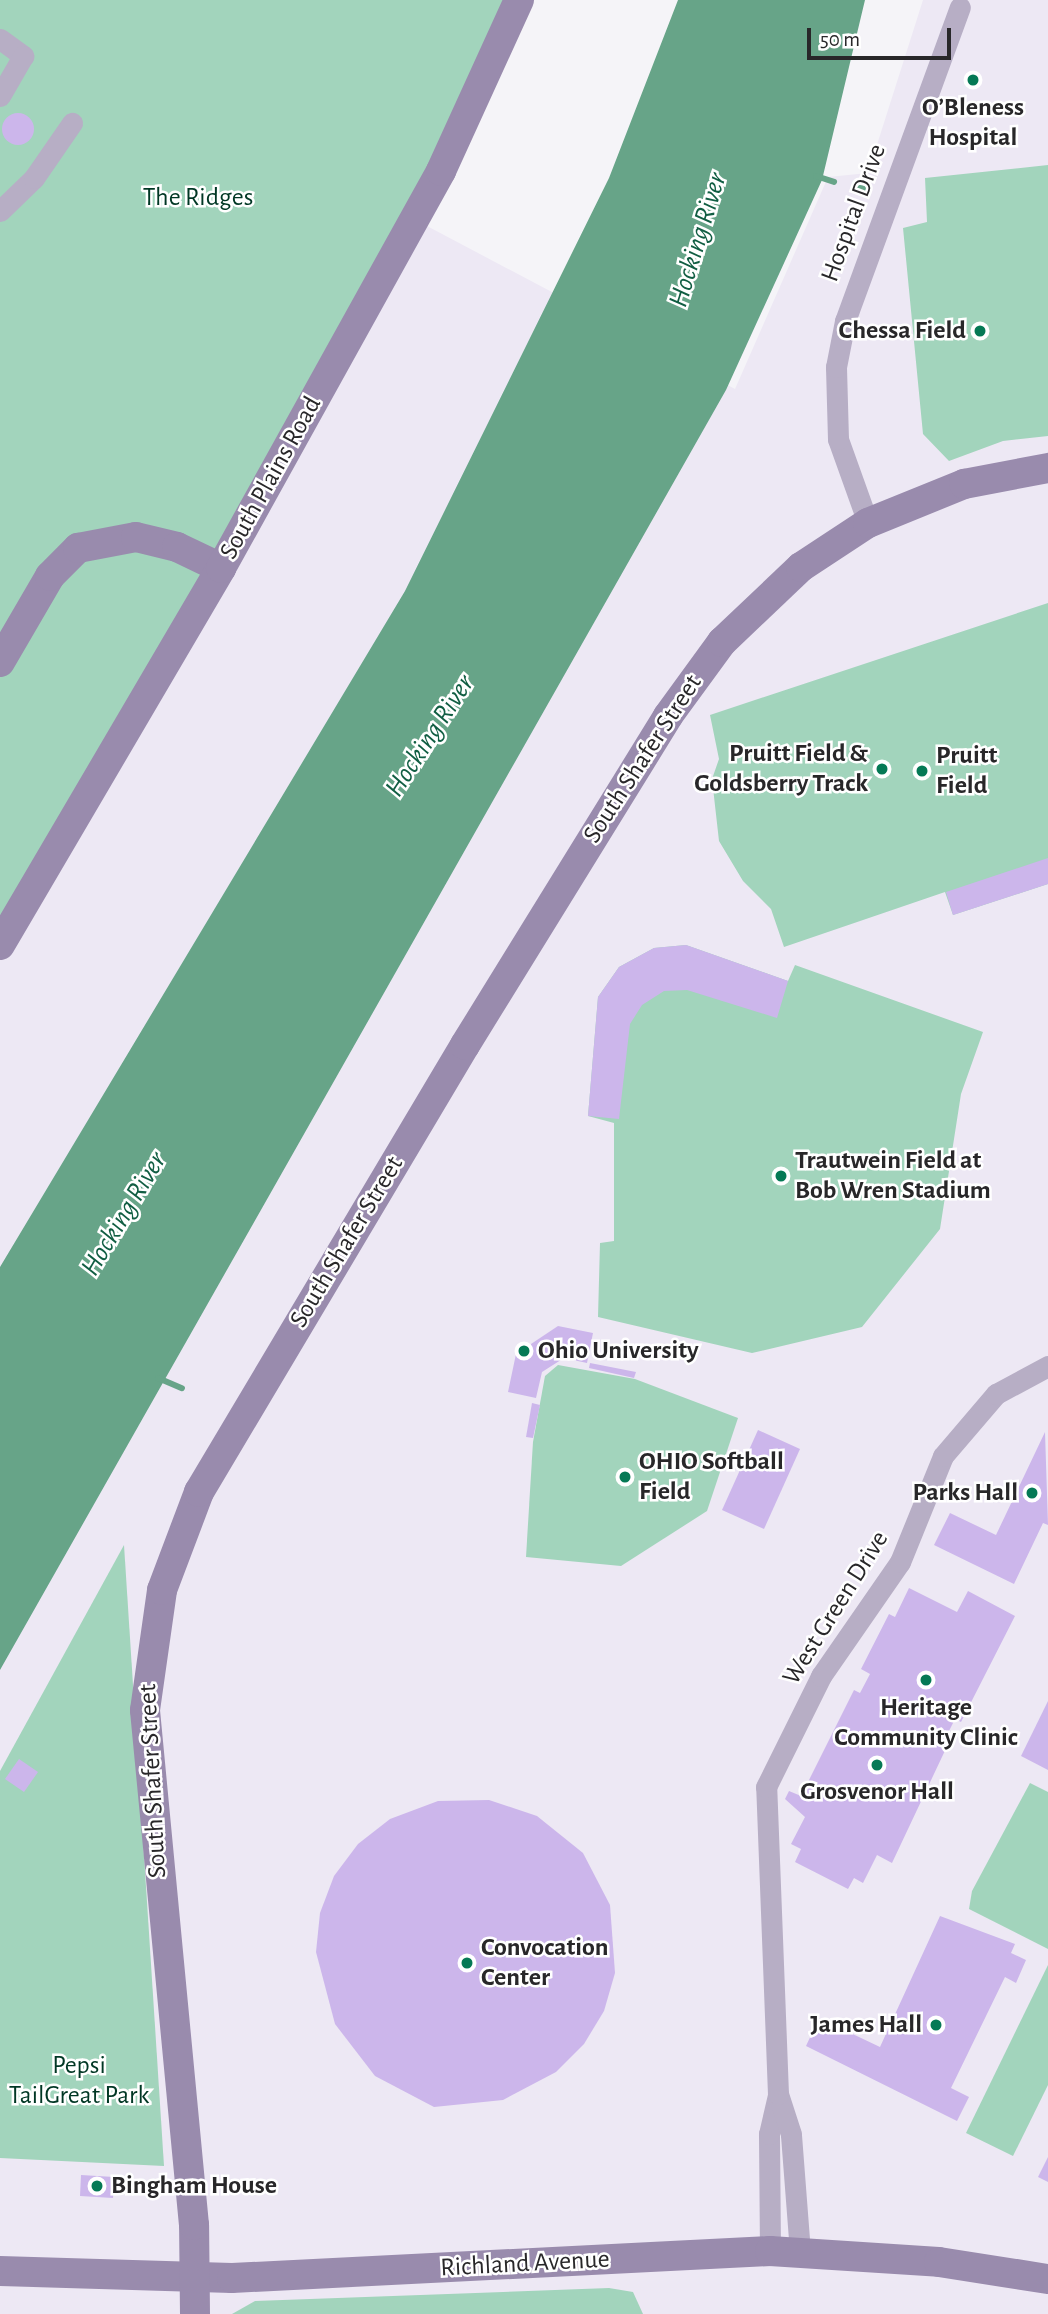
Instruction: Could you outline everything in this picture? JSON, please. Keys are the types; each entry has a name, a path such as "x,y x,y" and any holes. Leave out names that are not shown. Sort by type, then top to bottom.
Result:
{"street":[{"name":"South Plains Road","path":"0,945 220,568 441,171 519,0"},
{"name":"Hospital Drive","path":"868,523 838,439 836,367 850,309 960,7"},
{"path":"0,39 23,56 0,96"},
{"path":"0,211 34,178 72,123"},
{"name":"South Shafer Street","path":"195,2314 145,1710 153,1629 175,1547 199,1492 301,1319 685,691 759,603 868,523 964,484 1048,468"},
{"path":"0,663 50,576 78,548 136,537 177,547 220,568"},
{"name":"West Green Drive","path":"769,2251 769,2134 778,2094 766,1787 821,1676 900,1562 943,1456 996,1394 1048,1366"},
{"name":"West Green Drive","path":"778,2094 791,2134 800,2252"},
{"name":"Richland Avenue","path":"0,2271 194,2277 769,2251 939,2262 1048,2279"}],"shaded area":[{"name":"Ohio University","path":"0,0 735,389 828,177 868,173 923,0 1048,0 1048,2314 0,2314"}],"green space":[{"name":"The Ridges","path":"0,0 519,0 0,945"},
{"name":"Chessa Field","path":"1048,165 1048,436 1003,441 949,461 923,434 903,228 927,222 925,178"},
{"name":"Pruitt Field & Goldsberry Track","path":"1048,603 1048,884 953,915 945,892 784,947 771,909 743,881 719,841 712,779 719,759 710,715"},
{"name":"Trautwein Field at Bob Wren Stadium","path":"686,945 788,981 795,965 983,1032 961,1094 940,1229 862,1327 752,1353 598,1317 600,1243 614,1241 614,1123 588,1116 598,997 619,967 654,948"},
{"name":"OHIO Softball Field","path":"558,1365 635,1379 738,1418 707,1511 621,1566 526,1557 533,1442 545,1376"},
{"name":"Pepsi TailGreat Park","path":"124,1545 164,2166 0,2158 0,1771"},
{"path":"1030,1783 1048,1792 1048,1949 969,1909 972,1891"},
{"path":"1048,1965 1048,2085 1013,2156 966,2133"},
{"path":"609,2288 633,2292 643,2314 232,2314 255,2301"}],"water":[{"name":"Hocking River","path":"678,0 865,0 822,180 726,390 0,1670 0,1267 405,591 609,178"}],"building":[{"path":"18,113 30,117 34,129 30,141 18,145 6,141 2,129 6,117"},
{"path":"1048,858 1048,884 953,915 946,892"},
{"path":"686,945 788,981 777,1018 687,990 664,991 642,1005 630,1024 619,1119 588,1116 598,997 619,967 654,948"},
{"path":"558,1326 593,1333 587,1363 564,1358 542,1372 536,1398 508,1392 516,1354"},
{"path":"590,1363 636,1372 634,1378 589,1368"},
{"path":"532,1403 540,1405 533,1438 526,1437"},
{"path":"758,1430 800,1449 764,1529 722,1510"},
{"name":"Parks Hall","path":"1045,1432 1048,1525 1043,1523 1014,1584 934,1545 950,1513 996,1535"},
{"path":"909,1588 957,1612 968,1591 1015,1616 961,1722 955,1719 947,1735 950,1740 892,1863 877,1855 863,1883 854,1878 848,1889 795,1862 801,1849 791,1844 805,1817 785,1799 789,1791 801,1796 854,1690 860,1693 870,1674 861,1669 889,1614 895,1617"},
{"path":"1048,1701 1048,1770 1021,1756"},
{"path":"19,1759 38,1772 24,1792 5,1779"},
{"name":"Convocation Center","path":"489,1800 537,1816 583,1853 610,1905 615,1973 604,2011 584,2044 556,2072 503,2100 434,2107 375,2076 335,2024 316,1952 320,1913 334,1876 358,1844 390,1819 438,1801"},
{"name":"James Hall","path":"940,1916 1015,1944 1011,1953 1026,1960 1016,1983 1005,1977 951,2088 969,2097 957,2121 806,2046 819,2018 880,2047"},
{"path":"1048,2157 1048,2182 1038,2177"},
{"name":"Bingham House","path":"81,2175 114,2177 113,2198 80,2196"}],"waterway":[{"path":"816,176 834,182"},
{"path":"855,187 869,190"},
{"path":"158,1378 182,1388"}],"place":[{"name":"O’Bleness Hospital","path":"973,80"},
{"name":"Chessa Field","path":"980,331"},
{"name":"Pruitt Field & Goldsberry Track","path":"882,769"},
{"name":"Pruitt Field","path":"922,771"},
{"name":"Trautwein Field at Bob Wren Stadium","path":"781,1176"},
{"name":"Ohio University","path":"524,1351"},
{"name":"OHIO Softball Field","path":"625,1477"},
{"name":"Parks Hall","path":"1032,1493"},
{"name":"Heritage Community Clinic","path":"926,1680"},
{"name":"Grosvenor Hall","path":"877,1765"},
{"name":"Convocation Center","path":"467,1963"},
{"name":"James Hall","path":"936,2025"},
{"name":"Bingham House","path":"97,2186"}]}
